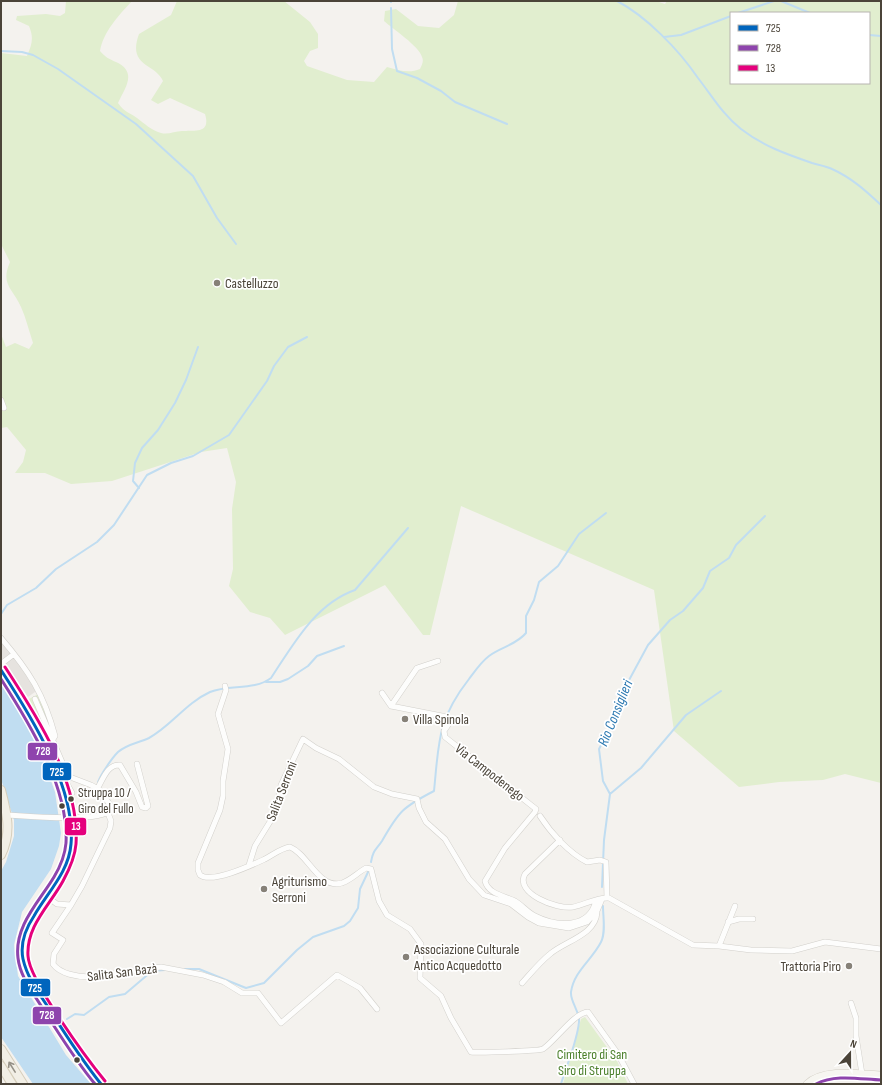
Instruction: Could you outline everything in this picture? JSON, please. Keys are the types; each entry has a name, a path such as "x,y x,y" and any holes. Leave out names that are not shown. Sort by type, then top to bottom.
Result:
{"main road":[{"path":"1,670 25,706 47,753 61,778 72,829 69,858 60,880 33,914 26,930 23,944 24,965 29,977 71,1044 101,1084"},
{"path":"1,790 9,815 8,832 1,855"},
{"path":"1,1049 23,1084"},
{"path":"1,1066 12,1084"},
{"path":"807,1084 812,1079 824,1075 881,1075"}],"street":[{"path":"1,400 4,408"},
{"path":"1,638 14,654 44,699 54,741 47,753"},
{"path":"1,664 14,654"},
{"path":"382,693 391,706 417,668 438,661"},
{"path":"226,688 218,714 228,749 223,796 220,810 198,863 198,870 203,877 211,878 224,876 284,848 290,847 320,875 334,884 345,882 370,868 378,901 387,915 410,929 421,944 420,978 441,996 451,1018 471,1052 533,1051 543,1049 576,1018 583,1013 590,1014 596,1025 618,1054 634,1084"},
{"path":"35,699 62,762 61,778 72,793"},
{"path":"38,707 44,699"},
{"name":"Via Campodenego","path":"391,706 445,716 450,722 444,731 445,738 534,807 535,812 505,848 488,874 485,880 486,885 498,894 515,902 536,917 559,923 573,924 585,920 602,899"},
{"name":"Salita Serroni","path":"249,865 256,846 276,812 281,785 303,739 313,747 339,759 374,787 392,794 414,797 417,799 419,808 426,822 445,839 469,879 484,895 511,904 534,920 560,927 573,928 583,925 598,911"},
{"path":"97,789 106,773 114,766 119,765 130,780 142,807 146,808 148,806 147,798 137,764"},
{"path":"47,896 57,904 71,906 108,831 111,821 108,813 110,806 100,790 80,781 61,778"},
{"path":"9,815 62,818 103,815 108,813"},
{"path":"522,983 550,953 590,928 596,919 602,899 606,863 602,860 585,861 560,840 540,816"},
{"path":"560,840 525,874 523,879 523,884 535,896 548,904 573,907 602,899 652,921 688,944 751,950 792,951 825,942 881,949"},
{"name":"Salita San Bazà","path":"71,906 53,930 52,935 63,940 54,954 53,964 57,968 68,973 85,977 156,966 181,970 215,979 242,993 258,993 281,1023 337,975 360,988 377,1009"},
{"path":"720,946 735,906"},
{"path":"728,922 738,919 753,920"},
{"path":"851,1002 856,1018 856,1036 862,1074"}],"green space":[{"path":"66,1 132,1 117,18 104,37 100,51 107,58 123,66 127,71 128,81 118,103 120,106 151,129 166,134 179,131 201,130 206,125 205,114 170,98 158,104 151,100 163,81 159,75 139,59 137,53 136,45 139,34 171,15 177,1 284,1 310,22 318,34 318,48 310,51 304,61 307,66 347,80 374,82 387,67 404,71 412,71 420,69 423,60 416,48 384,21 385,11 396,9 418,26 439,28 454,15 458,1 656,1 665,4 667,1 881,1 881,783 845,774 823,780 779,782 739,787 674,731 654,590 461,506 430,635 423,635 385,585 285,635 270,618 250,612 229,586 233,569 232,509 236,482 227,448 201,452 112,481 71,484 45,473 15,473 23,462 26,450 7,427 1,428 1,334 6,347 15,343 29,349 33,343 23,311 7,281 6,276 10,262 2,246 1,53 27,56 32,41 31,30 29,26 16,20 17,16 46,14 60,16 65,13"},
{"path":"40,693 60,755 59,767 29,699"},
{"name":"Cimitero di San Siro di Struppa","path":"585,1017 617,1061 628,1084 563,1084 581,1019"}],"shaded area":[{"path":"1,636 39,689 28,697 1,659"}],"water":[{"path":"1,678 21,707 35,737 55,792 61,833 59,846 51,869 22,912 14,945 18,976 66,1055 91,1084 33,1084 1,1037 1,871 6,862 14,836 14,820 1,779"}],"waterway":[{"path":"617,1 639,15 672,45 723,111 741,129 775,149 827,167 846,176 881,205"},
{"path":"741,12 774,1"},
{"path":"781,1 808,12"},
{"path":"391,8 392,49 397,71 417,78 441,91 455,102 507,124"},
{"path":"664,37 681,35 730,16"},
{"path":"870,35 881,36"},
{"path":"1,51 22,52 33,55 58,69 136,124 193,176 217,218 236,244"},
{"path":"1,614 7,605 36,588 56,569 97,542 114,525 147,475 171,463 193,456 229,435 267,381 274,366 288,347 307,337"},
{"path":"139,488 133,481 135,463 142,448 158,430 175,403 186,380 198,347"},
{"path":"371,862 374,852 398,816 415,801 434,791 441,732 451,707 459,694 486,658 518,640 526,633 526,616 534,600 539,582 558,566 579,534 606,513"},
{"name":"Rio Consiglieri","path":"602,887 604,840 610,794 603,781 599,749 612,725 621,690 628,682 648,645 670,620 683,611 703,588 710,571 729,558 736,545 765,516"},
{"path":"98,782 107,766 118,752 125,747 149,738 157,733 201,697 210,692 225,688 257,685 271,678 306,627 328,605 341,596 355,590 408,528"},
{"path":"266,682 280,682 288,679 308,666 317,656 344,646"},
{"path":"610,794 641,768 686,715 721,691"},
{"path":"185,969 199,969 246,988 264,983 297,950 313,937 344,926 350,921 358,908 360,889 369,870"},
{"name":"Rio Consiglieri","path":"561,1084 574,1045 579,1022 571,992 579,972 603,938 603,906"},
{"path":"67,1019 75,1014 84,1015 109,997 125,994 152,971 165,970"}],"transit line":[{"name":"13","path":"5,667 43,728 54,751 64,774 71,798 75,821 76,844 71,863 58,890 35,925 28,945 28,956 38,983 48,1000 73,1038 105,1081"},
{"name":"725","path":"1,670 38,731 49,753 59,776 71,822 71,844 66,864 57,882 39,907 28,926 24,936 22,948 23,959 27,972 37,990 73,1046 101,1084"},
{"name":"728","path":"1,679 24,716 46,757 61,800 65,822 66,843 63,856 54,877 35,905 24,925 18,946 19,965 24,979 74,1057 95,1084"},
{"name":"728","path":"816,1084 839,1078 881,1080"}],"place":[{"name":"Castelluzzo","path":"217,283"},
{"name":"Villa Spinola","path":"405,719"},
{"name":"Struppa 10 / Giro del Fullo","path":"71,799"},
{"name":"Agriturismo Serroni","path":"264,889"},
{"name":"Associazione Culturale Antico Acquedotto","path":"406,957"},
{"name":"Trattoria Piro","path":"849,966"}]}
